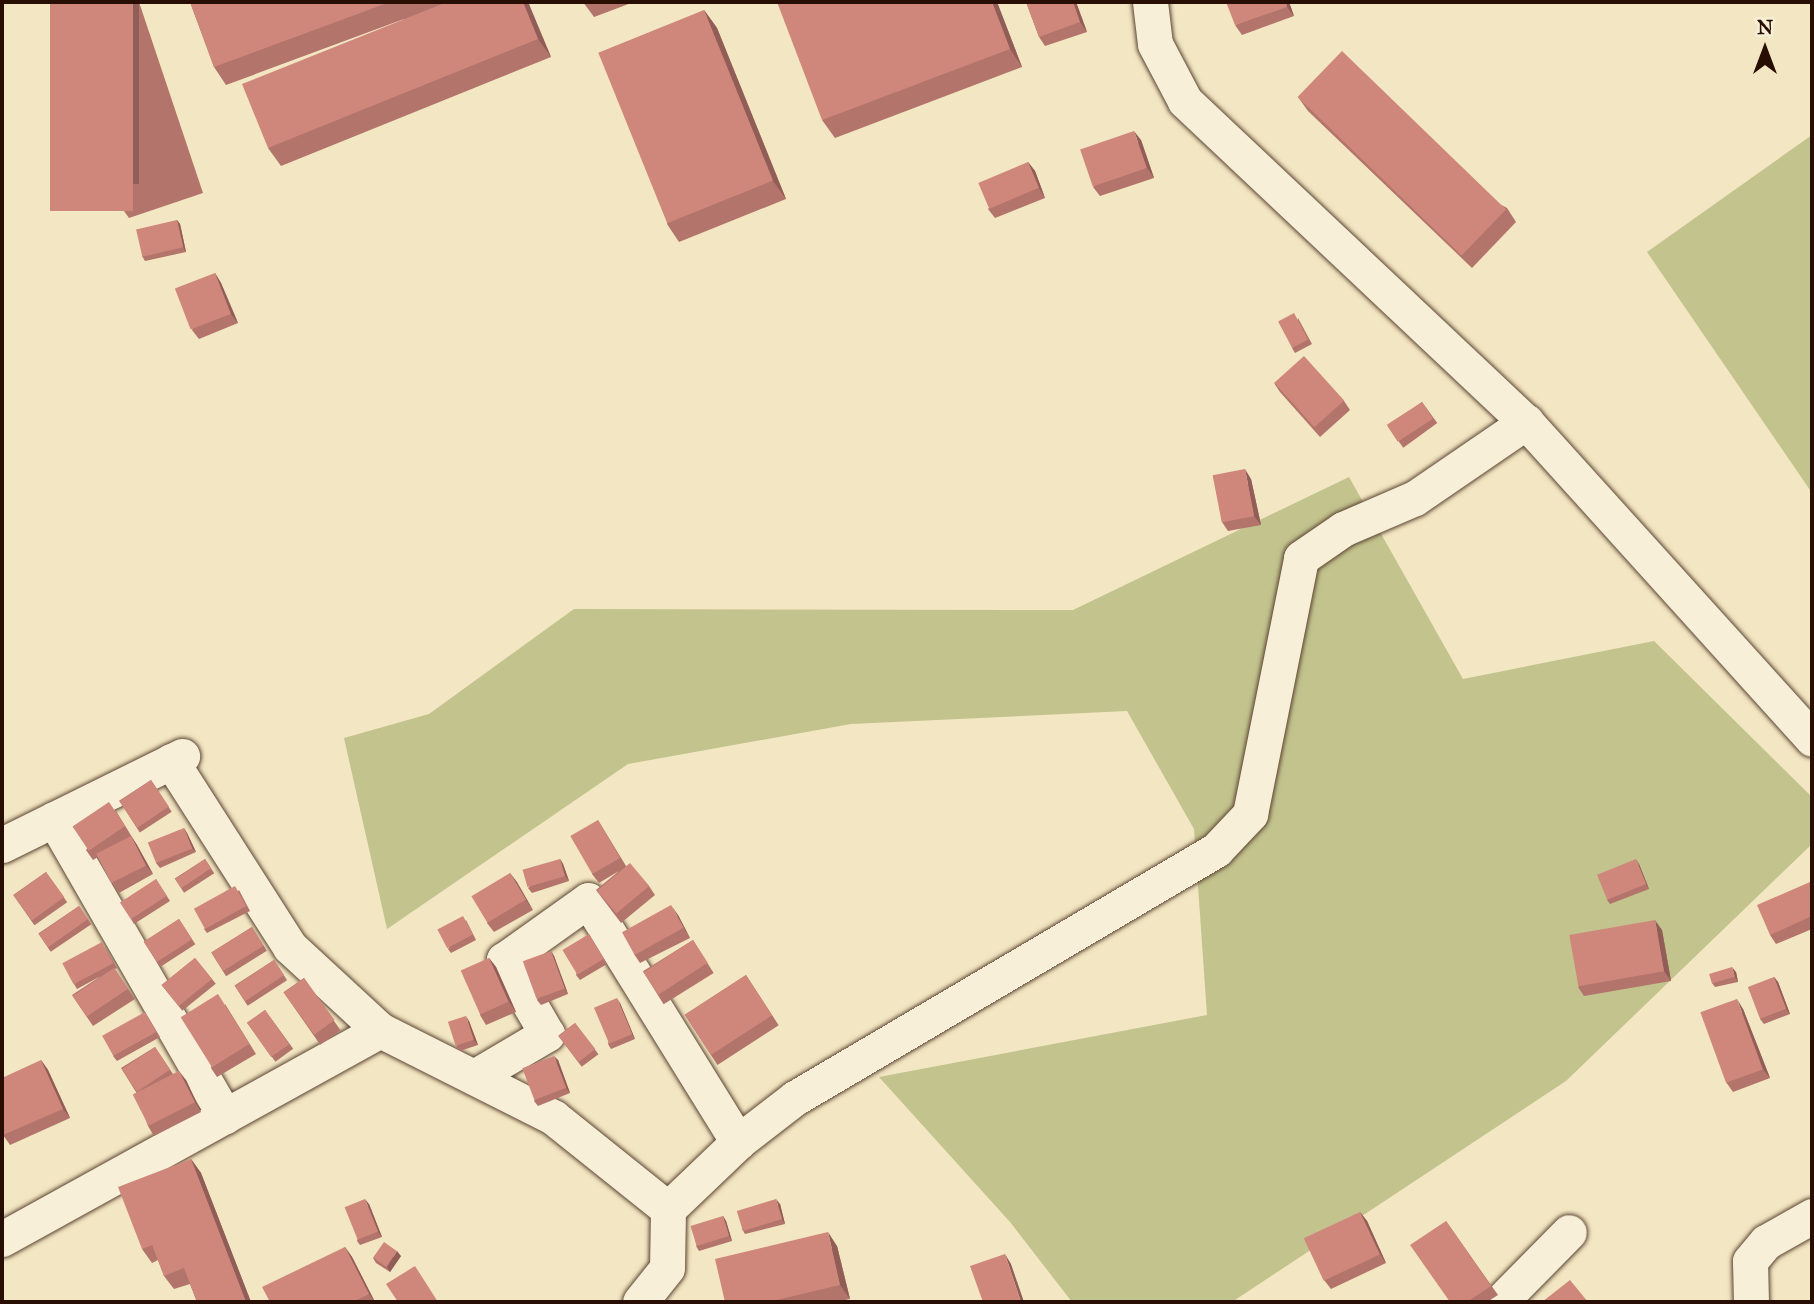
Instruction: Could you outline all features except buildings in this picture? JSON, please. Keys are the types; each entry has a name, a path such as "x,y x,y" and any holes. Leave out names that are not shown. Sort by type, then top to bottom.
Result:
{"street":[{"path":"1150,2 1154,44 1185,101 1526,422 1812,739"},
{"path":"640,1302 667,1268 668,1209 738,1142 795,1098 1216,850 1250,814 1301,558 1343,529 1415,498 1526,422"},
{"path":"2,845 176,759 290,947 380,1030 554,1117 668,1209"},
{"path":"54,819 225,1116"},
{"path":"474,1077 547,1034 504,960 588,900 738,1142"},
{"path":"2,1239 380,1030"},
{"path":"1741,1298 1750,1261 1766,1242 1812,1216"},
{"path":"1500,1302 1569,1232"}],"green space":[{"path":"1812,135 1812,493 1647,252"},
{"path":"1349,477 1463,679 1654,641 1812,797 1812,844 1566,1081 1232,1302 1072,1302 1010,1222 879,1077 1207,1015 1194,829 1127,711 851,724 628,764 387,929 344,738 429,714 574,609 1073,610"}]}
